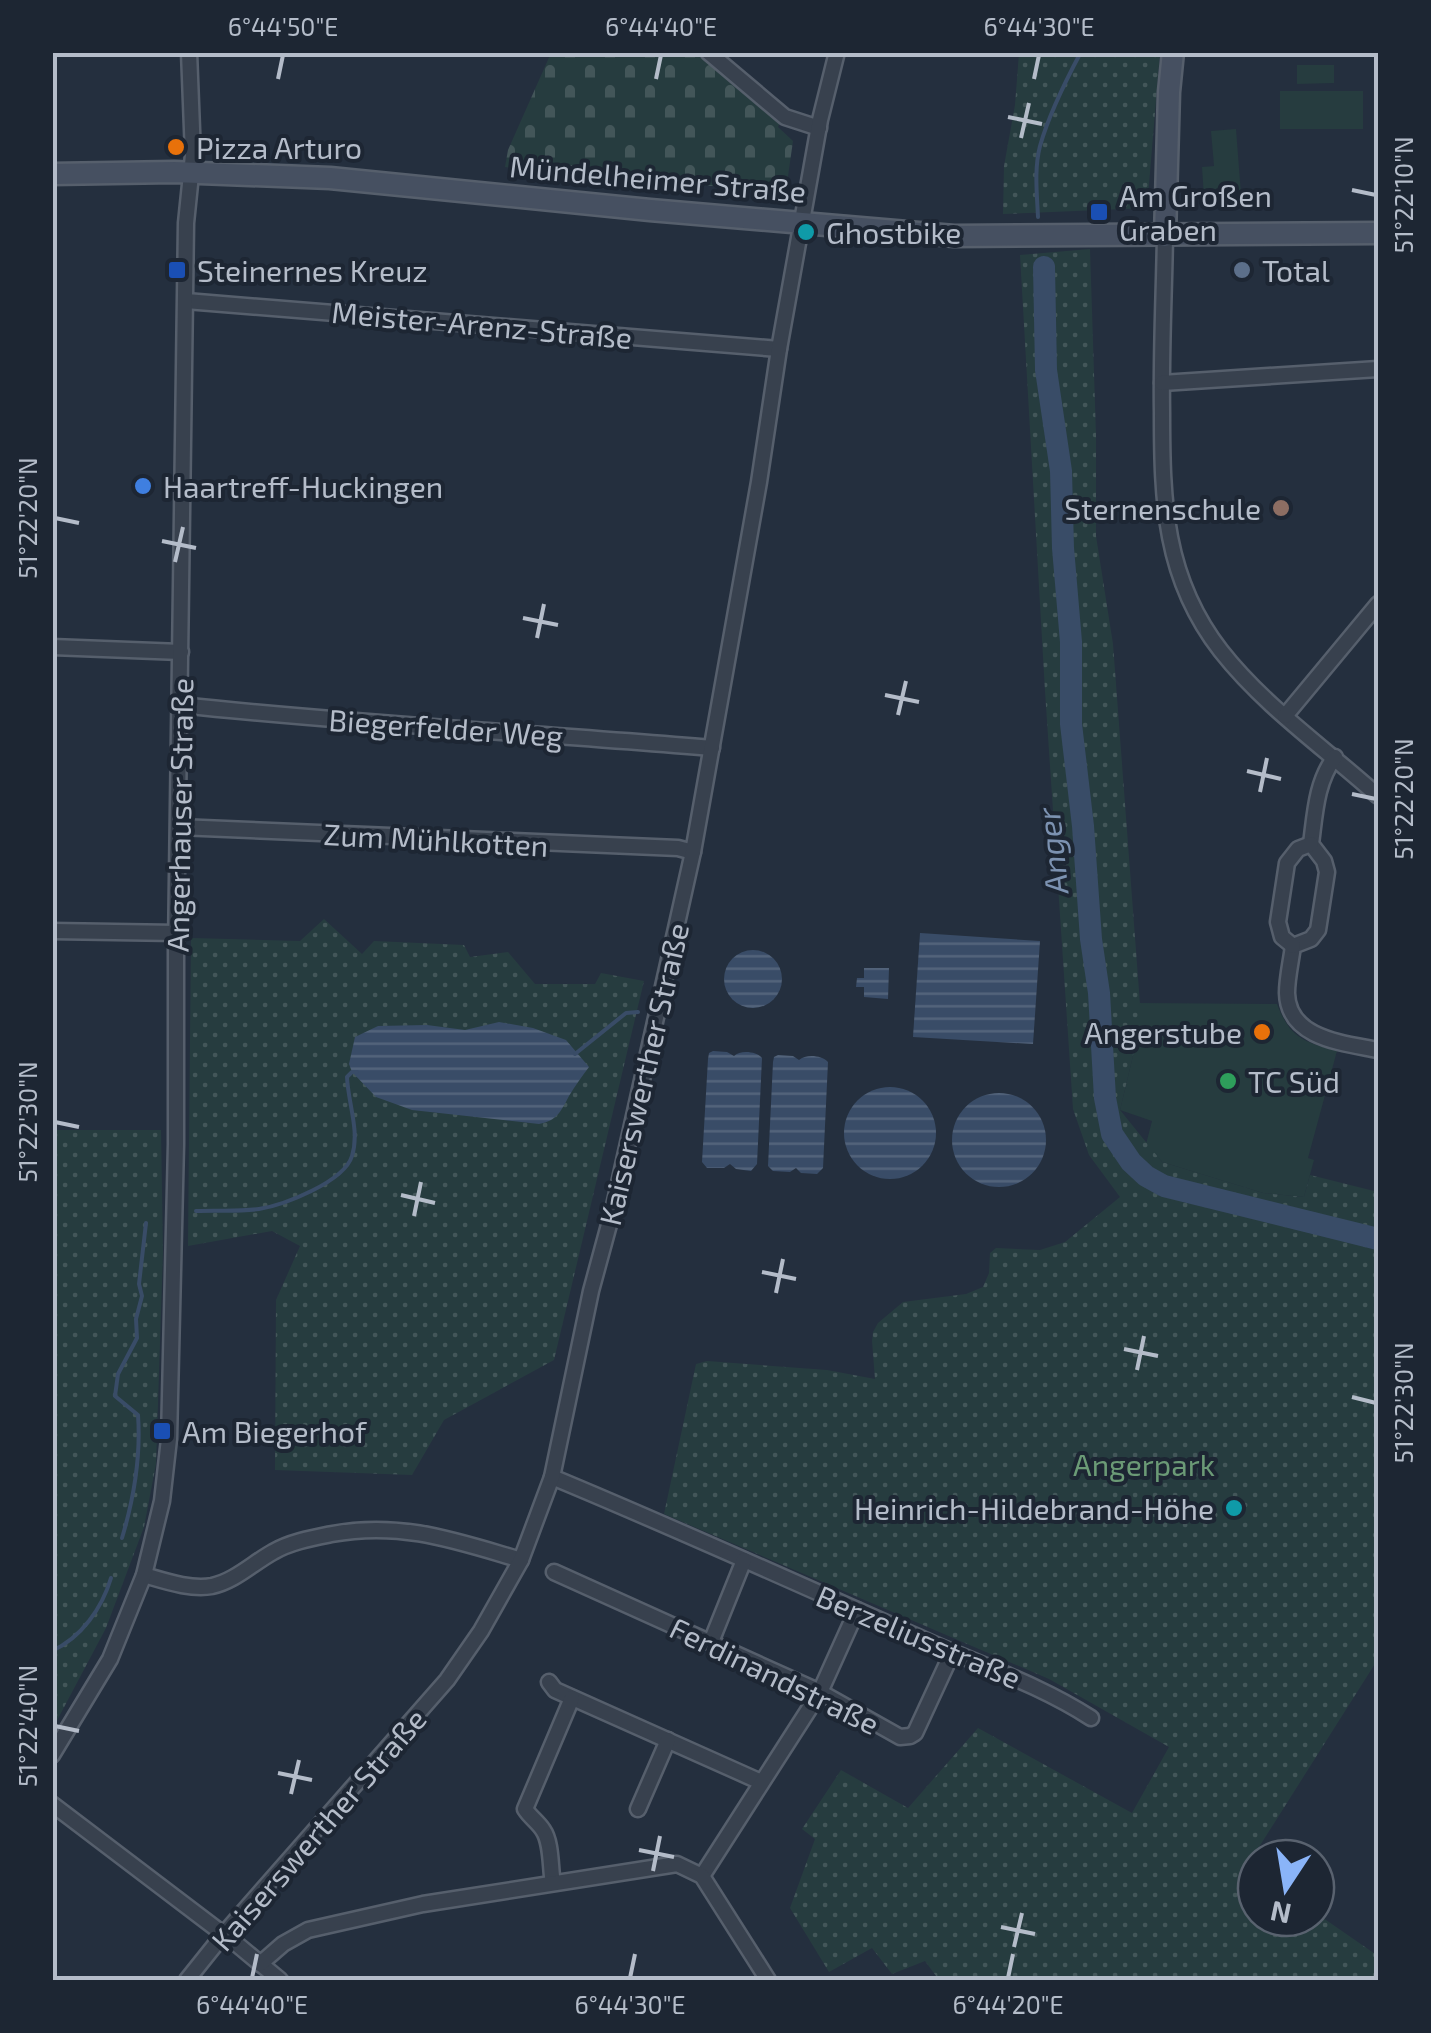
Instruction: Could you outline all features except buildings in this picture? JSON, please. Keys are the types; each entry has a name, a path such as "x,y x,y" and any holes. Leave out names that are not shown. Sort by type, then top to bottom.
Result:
{"main road":[{"path":"1166,236 1173,52"},
{"name":"Mündelheimer Straße","path":"52,174 330,178 954,236 1378,234"}],"street":[{"name":"Angerhauser Straße","path":"52,1755 110,1660 144,1575 162,1500 172,1392 186,223 193,130 189,52"},
{"path":"708,52 785,117 819,128"},
{"name":"Kaiserswerther Straße","path":"187,1980 447,1680 481,1631 521,1560 552,1477 591,1290 613,1210 693,852 779,348 819,128 837,52"},
{"path":"1166,236 1164,506 1180,577 1196,614 1216,645 1268,701 1378,796"},
{"name":"Meister-Arenz-Straße","path":"186,302 779,348"},
{"path":"1162,383 1378,369"},
{"path":"1285,716 1378,604"},
{"path":"52,647 181,652"},
{"name":"Biegerfelder Weg","path":"180,705 712,748"},
{"path":"1293,946 1311,939 1318,930 1327,872 1324,860 1311,844 1320,783 1335,757"},
{"name":"Zum Mühlkotten","path":"179,827 678,848 693,852"},
{"path":"1293,946 1282,937 1278,922 1287,863 1298,849 1311,844"},
{"path":"52,931 177,932"},
{"path":"1293,946 1287,997 1291,1012 1302,1026 1318,1036 1378,1050"},
{"name":"Berzeliusstraße","path":"552,1477 1033,1685 1091,1718"},
{"path":"144,1575 210,1586 233,1578 275,1550 334,1534 366,1531 408,1530 521,1560"},
{"path":"711,1642 744,1560"},
{"name":"Ferdinandstraße","path":"554,1572 820,1692 900,1737 915,1732 952,1653"},
{"path":"702,1876 820,1692 857,1610"},
{"path":"549,1682 555,1690 761,1782"},
{"path":"552,1883 546,1837 525,1810 572,1698"},
{"path":"638,1808 668,1740"},
{"path":"52,1804 280,1980"},
{"path":"260,1964 283,1944 308,1930 423,1904 677,1864 702,1876 768,1980"}],"green space":[{"path":"551,53 697,53 780,122 778,127 793,141 786,190 604,180 505,167 508,150"},
{"path":"1019,53 1160,53 1147,208 1003,214 1004,166"},
{"path":"1297,65 1334,65 1334,83 1297,84"},
{"path":"1280,91 1363,91 1363,129 1280,129"},
{"path":"1236,129 1241,194 1204,197 1202,167 1214,166 1211,131"},
{"name":"Angerpark","path":"1090,249 1096,536 1113,644 1140,1004 1140,1026 1120,1110 1162,1162 1263,1193 1304,1197 1310,1175 1378,1192 1378,1659 1265,1838 1236,1838 1236,1938 1336,1938 1336,1927 1378,1956 1378,1980 939,1980 925,1961 892,1974 872,1948 829,1972 790,1908 815,1839 802,1829 841,1770 908,1808 978,1728 1132,1813 1169,1747 1049,1679 664,1514 696,1364 707,1361 827,1370 875,1379 873,1332 903,1302 966,1294 983,1287 989,1273 990,1253 996,1248 1040,1250 1065,1242 1120,1197 1089,1155 1073,1109 1020,255"},
{"path":"324,919 362,954 374,941 464,945 470,957 508,952 535,984 595,984 601,973 644,981 554,1360 444,1420 412,1475 275,1470 276,1300 300,1246 272,1231 188,1246 191,938 300,941"},
{"name":"TC Süd","path":"1140,1003 1277,1004 1287,1024 1300,1037 1337,1051 1308,1158 1314,1160 1304,1197 1263,1193 1162,1162 1146,1144 1152,1121 1120,1110 1140,1026"},
{"path":"53,1130 161,1130 163,1252 156,1464 144,1527 106,1628 53,1728"}],"water":[{"path":"920,933 1040,941 1033,1044 913,1037"},
{"path":"753,950 774,958 782,979 774,1000 753,1008 732,1000 724,979 732,958"},
{"path":"864,968 889,968 888,999 864,997 864,987 856,987 857,978 864,978"},
{"path":"499,1022 533,1028 566,1040 589,1067 554,1118 539,1124 412,1110 376,1097 349,1064 355,1037 378,1026 427,1025 465,1030"},
{"path":"713,1051 734,1056 748,1052 762,1058 757,1164 751,1171 730,1164 707,1168 702,1162 708,1059"},
{"path":"778,1055 799,1060 814,1056 828,1062 823,1168 817,1174 801,1173 796,1168 790,1172 773,1171 768,1166 773,1062"},
{"path":"881,1087 899,1087 916,1094 929,1107 936,1133 929,1159 916,1172 899,1179 881,1179 864,1172 851,1159 844,1142 844,1124 851,1107 864,1094"},
{"path":"999,1093 1017,1097 1032,1107 1042,1122 1046,1140 1042,1158 1032,1173 1017,1183 999,1187 981,1183 966,1173 956,1158 952,1140 956,1122 966,1107 981,1097"}],"waterway":[{"name":"Anger","path":"1038,217 1036,173 1040,146 1081,52"},
{"name":"Anger","path":"1044,267 1046,370 1061,471 1071,642 1071,724 1099,993 1105,1098 1112,1134 1131,1162 1164,1186 1378,1239"},
{"path":"575,1054 626,1013 638,1012"},
{"path":"196,1211 270,1207 312,1191 338,1175 347,1166 354,1146 347,1077 357,1072"},
{"path":"122,1538 136,1477 138,1415 115,1396 118,1374 137,1338 146,1223"},
{"path":"52,1651 73,1638 89,1620 111,1578"}],"place":[{"name":"Pizza Arturo","path":"176,147"},
{"name":"Am Großen Graben","path":"1099,212"},
{"name":"Ghostbike","path":"806,232"},
{"name":"Steinernes Kreuz","path":"177,270"},
{"name":"Total","path":"1242,270"},
{"name":"Haartreff-Huckingen","path":"143,486"},
{"name":"Sternenschule","path":"1281,508"},
{"name":"Angerstube","path":"1262,1032"},
{"name":"TC Süd","path":"1228,1081"},
{"name":"Am Biegerhof","path":"162,1431"},
{"name":"Heinrich-Hildebrand-Höhe","path":"1234,1508"}]}
